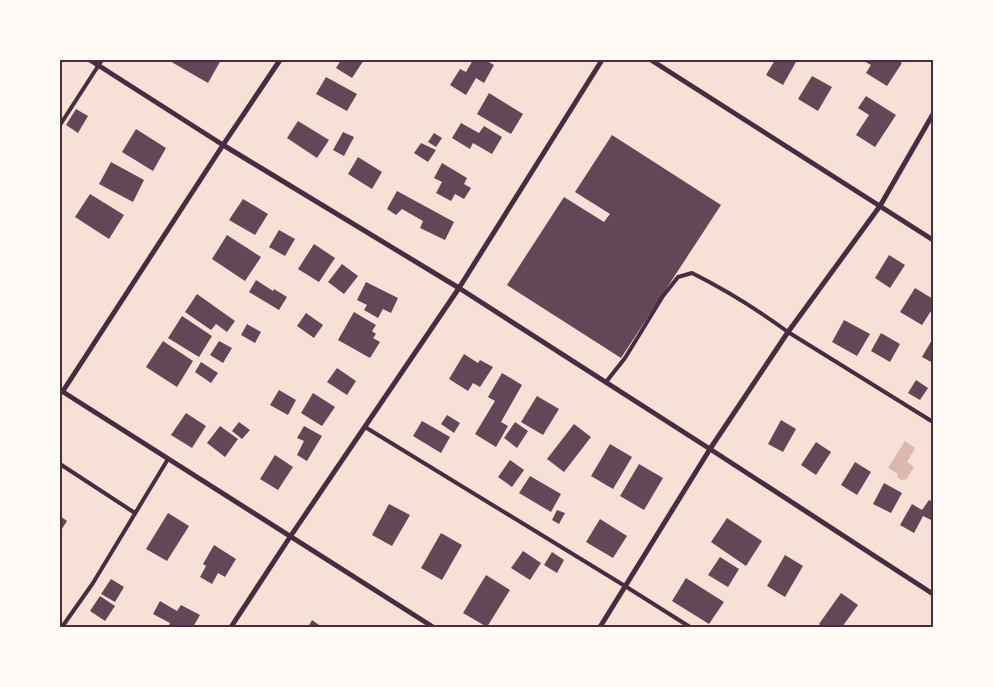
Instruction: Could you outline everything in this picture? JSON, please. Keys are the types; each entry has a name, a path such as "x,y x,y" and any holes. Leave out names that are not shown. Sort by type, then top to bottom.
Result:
{"street":[{"path":"90,60 101,63 223,145 459,288 933,594"},
{"path":"280,60 62,391 433,627"},
{"path":"231,627 459,288 602,60"},
{"path":"651,60 933,240"},
{"path":"600,627 710,449 788,332 880,206 933,114"}],"lane":[{"path":"60,125 101,63"},
{"path":"606,382 625,358 663,296 678,277 692,273 722,288 788,332 933,422"},
{"path":"365,427 690,627"},
{"path":"62,627 93,583 168,459"},
{"path":"60,464 135,513"}],"shaded area":[{"path":"905,441 915,448 907,462 914,467 906,480 904,479 903,481 897,477 898,474 888,468"}],"building":[{"path":"168,60 221,60 208,83"},
{"path":"341,60 364,60 352,78 336,68"},
{"path":"473,60 485,60 494,65 484,83 476,78 466,95 450,85 460,69 466,72"},
{"path":"775,60 793,60 796,62 783,85 766,75"},
{"path":"862,60 897,60 902,63 887,86 866,73 871,65"},
{"path":"812,76 832,87 818,111 798,99"},
{"path":"326,77 357,94 347,111 316,94"},
{"path":"489,93 523,114 511,134 477,114"},
{"path":"866,96 896,115 875,147 856,135 869,115 858,108"},
{"path":"76,109 88,116 78,133 66,125"},
{"path":"298,121 329,140 317,158 287,138"},
{"path":"461,123 479,133 484,126 502,137 492,154 473,143 470,149 452,138"},
{"path":"136,129 166,148 153,171 122,152"},
{"path":"343,132 354,137 344,156 333,150"},
{"path":"434,133 442,138 436,147 428,142"},
{"path":"612,135 721,205 621,358 507,285 564,197 604,222 610,214 575,192"},
{"path":"421,143 436,150 428,162 414,153"},
{"path":"358,157 382,172 372,189 348,174"},
{"path":"111,162 144,180 133,202 99,184"},
{"path":"442,163 467,178 464,184 471,188 464,199 455,194 451,201 436,193 442,182 434,178"},
{"path":"397,191 454,222 445,240 420,228 423,221 402,209 396,215 387,209"},
{"path":"90,194 124,215 109,239 75,217"},
{"path":"243,199 268,214 255,235 229,220"},
{"path":"279,230 295,239 285,256 269,247"},
{"path":"227,235 261,257 245,281 212,259"},
{"path":"314,244 335,258 319,282 298,269"},
{"path":"889,255 905,265 890,288 875,278"},
{"path":"342,264 358,276 344,294 328,282"},
{"path":"256,280 287,297 279,310 249,292"},
{"path":"366,282 398,298 391,313 383,309 378,318 364,310 367,305 357,300"},
{"path":"915,288 933,299 933,308 922,325 900,312"},
{"path":"197,294 235,321 227,332 216,324 211,330 185,312"},
{"path":"354,312 376,325 372,331 376,334 373,338 380,342 370,358 338,340"},
{"path":"306,313 323,325 314,338 297,326"},
{"path":"182,316 212,336 199,357 168,338"},
{"path":"844,320 870,334 857,356 832,342"},
{"path":"247,324 261,332 255,343 241,335"},
{"path":"881,333 900,344 890,362 871,351"},
{"path":"933,338 933,363 922,357"},
{"path":"163,341 193,361 177,387 146,367"},
{"path":"219,341 232,348 223,363 210,355"},
{"path":"464,354 478,363 480,360 493,367 480,387 473,383 468,391 449,379"},
{"path":"201,362 218,373 211,383 195,372"},
{"path":"337,368 356,381 347,395 327,382"},
{"path":"502,373 522,385 501,422 508,426 496,447 475,434 495,401 488,397"},
{"path":"916,380 928,388 920,400 908,393"},
{"path":"279,390 296,400 288,415 270,405"},
{"path":"313,393 335,407 322,426 301,413"},
{"path":"537,396 559,409 543,435 521,422"},
{"path":"186,413 206,426 192,448 171,435"},
{"path":"447,415 460,423 454,433 441,424"},
{"path":"781,420 796,429 783,452 768,444"},
{"path":"422,421 450,437 441,453 413,436"},
{"path":"239,422 250,430 242,439 232,431"},
{"path":"515,422 528,431 517,448 504,438"},
{"path":"574,424 591,437 564,472 547,459"},
{"path":"220,426 238,439 225,457 207,443"},
{"path":"304,426 322,436 307,461 297,455 304,441 297,438"},
{"path":"816,442 831,452 816,475 801,465"},
{"path":"610,444 632,457 613,489 591,476"},
{"path":"275,455 293,467 278,490 260,479"},
{"path":"510,460 524,470 512,487 498,477"},
{"path":"855,462 871,472 857,495 841,485"},
{"path":"639,464 663,478 644,510 620,496"},
{"path":"530,476 561,494 551,512 519,493"},
{"path":"884,483 902,493 891,513 873,504"},
{"path":"929,500 933,502 933,517 931,520 923,516 914,533 900,525 912,504 922,510"},
{"path":"389,504 410,515 392,546 372,535"},
{"path":"557,510 565,513 559,524 552,520"},
{"path":"168,513 189,526 167,561 146,549"},
{"path":"60,516 67,521 60,532"},
{"path":"727,518 762,541 746,566 711,542"},
{"path":"600,519 627,536 613,558 586,542"},
{"path":"441,533 462,545 442,580 421,568"},
{"path":"214,545 236,559 225,577 218,573 212,584 200,577 206,566 203,564"},
{"path":"523,551 541,563 530,580 511,568"},
{"path":"552,552 564,560 557,573 544,565"},
{"path":"785,555 803,566 785,597 767,586"},
{"path":"720,557 739,569 728,587 708,575"},
{"path":"486,575 510,590 487,627 463,613"},
{"path":"686,578 724,602 709,624 672,601"},
{"path":"111,579 124,587 115,602 101,594"},
{"path":"841,593 858,605 842,627 823,627 819,624"},
{"path":"100,596 115,606 105,621 90,611"},
{"path":"160,601 177,611 181,605 200,615 193,627 168,627 170,623 153,614"},
{"path":"312,620 322,627 308,627"}]}
